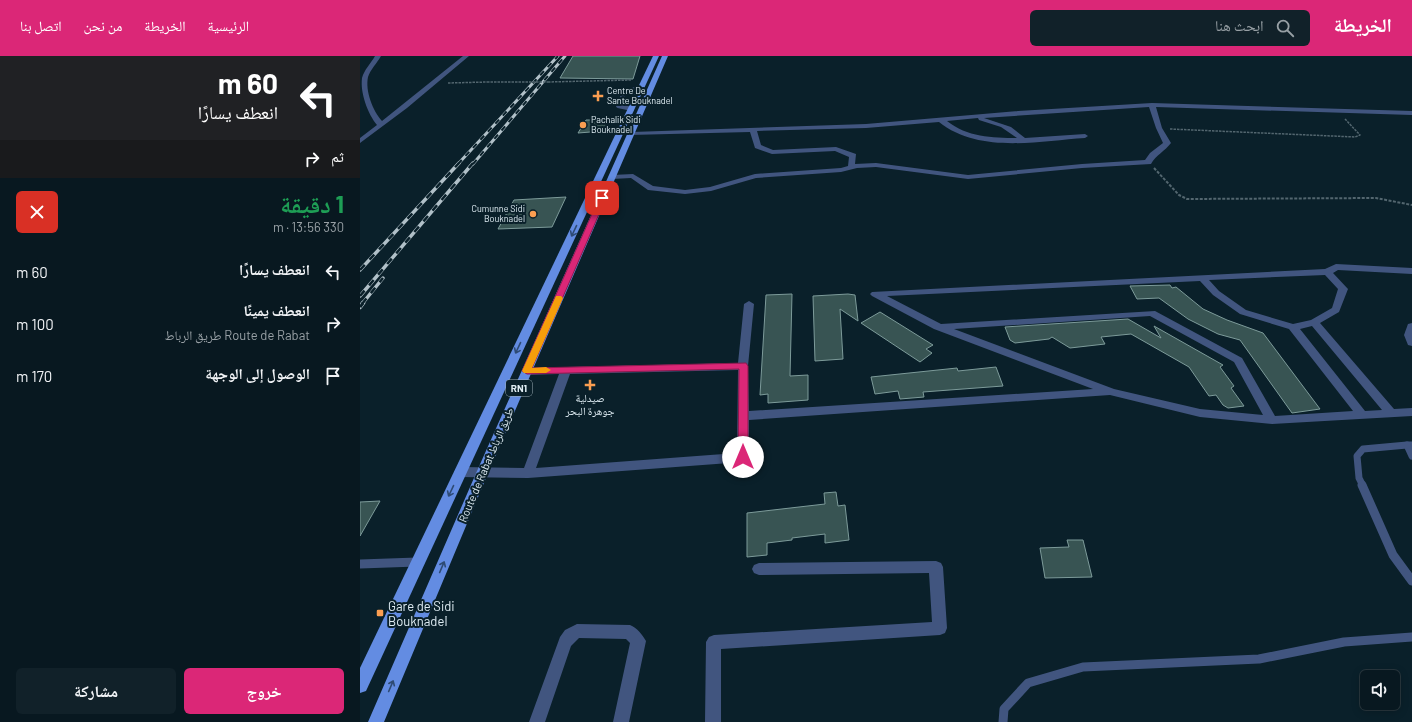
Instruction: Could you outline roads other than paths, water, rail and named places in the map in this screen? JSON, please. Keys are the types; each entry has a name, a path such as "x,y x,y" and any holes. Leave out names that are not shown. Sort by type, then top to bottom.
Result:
{"main road":[{"name":"Route de Rabat طريق الرباط","path":"376,722 483,471 632,134 656,56"},
{"name":"Route de Rabat طريق الرباط","path":"360,685 632,109 665,56"},
{"path":"605,166 617,166"}],"street":[{"path":"378,56 368,72 365,81 373,117 382,125"},
{"path":"360,141 382,125 466,56"},
{"path":"632,134 866,126 976,118 1026,112 1152,104 1412,113"},
{"path":"612,177 633,176 651,188 685,192 711,189 755,176 841,170 876,165 968,177 1082,166 1148,162 1154,153 1167,144 1159,128 1152,104"},
{"path":"976,118 1015,131 1022,139"},
{"path":"941,120 956,130 973,136 995,140 1085,136"},
{"path":"753,130 758,146 763,150 772,152 836,149 853,156 851,168"},
{"path":"360,133 370,133"},
{"path":"1412,272 1336,267 1327,272 875,294 938,327 1112,392 1200,413 1272,420 1390,412 1412,412"},
{"path":"1202,278 1216,293 1243,312 1293,327 1314,322 1336,310 1343,289 1327,272"},
{"path":"460,472 483,471 528,473 743,457 743,366 749,304"},
{"path":"938,327 1152,313 1238,360 1272,420"},
{"path":"1314,322 1390,412"},
{"path":"1412,326 1408,335 1412,343"},
{"path":"1293,327 1361,414"},
{"path":"527,371 743,366"},
{"path":"528,473 566,370"},
{"path":"742,416 1112,392"},
{"path":"713,722 714,642 940,628 936,567 759,569"},
{"path":"537,722 565,642 570,635 577,631 630,632 638,641 621,722"}],"lane":[{"path":"1412,456 1409,445 1363,449 1357,456 1359,478 1362,485 1393,555 1412,581"},
{"path":"360,564 417,562"},
{"path":"1003,722 1004,709 1028,683 1083,667 1259,659 1344,642 1412,637"}],"railway":[{"path":"458,164 558,56"},
{"path":"473,164 565,56"},
{"path":"360,270 459,163"},
{"path":"360,296 473,163"},
{"path":"362,304 383,278"},
{"path":"360,307 363,303"}],"place":[{"name":"Centre De Sante Bouknadel","path":"598,96"},
{"name":"Pachalik Sidi Bouknadel","path":"583,125"},
{"name":"Cumunne Sidi Bouknadel","path":"533,214"},
{"name":"صيدلية جوهرة البحر","path":"590,385"},
{"name":"Gare de Sidi Bouknadel","path":"380,613"}]}
